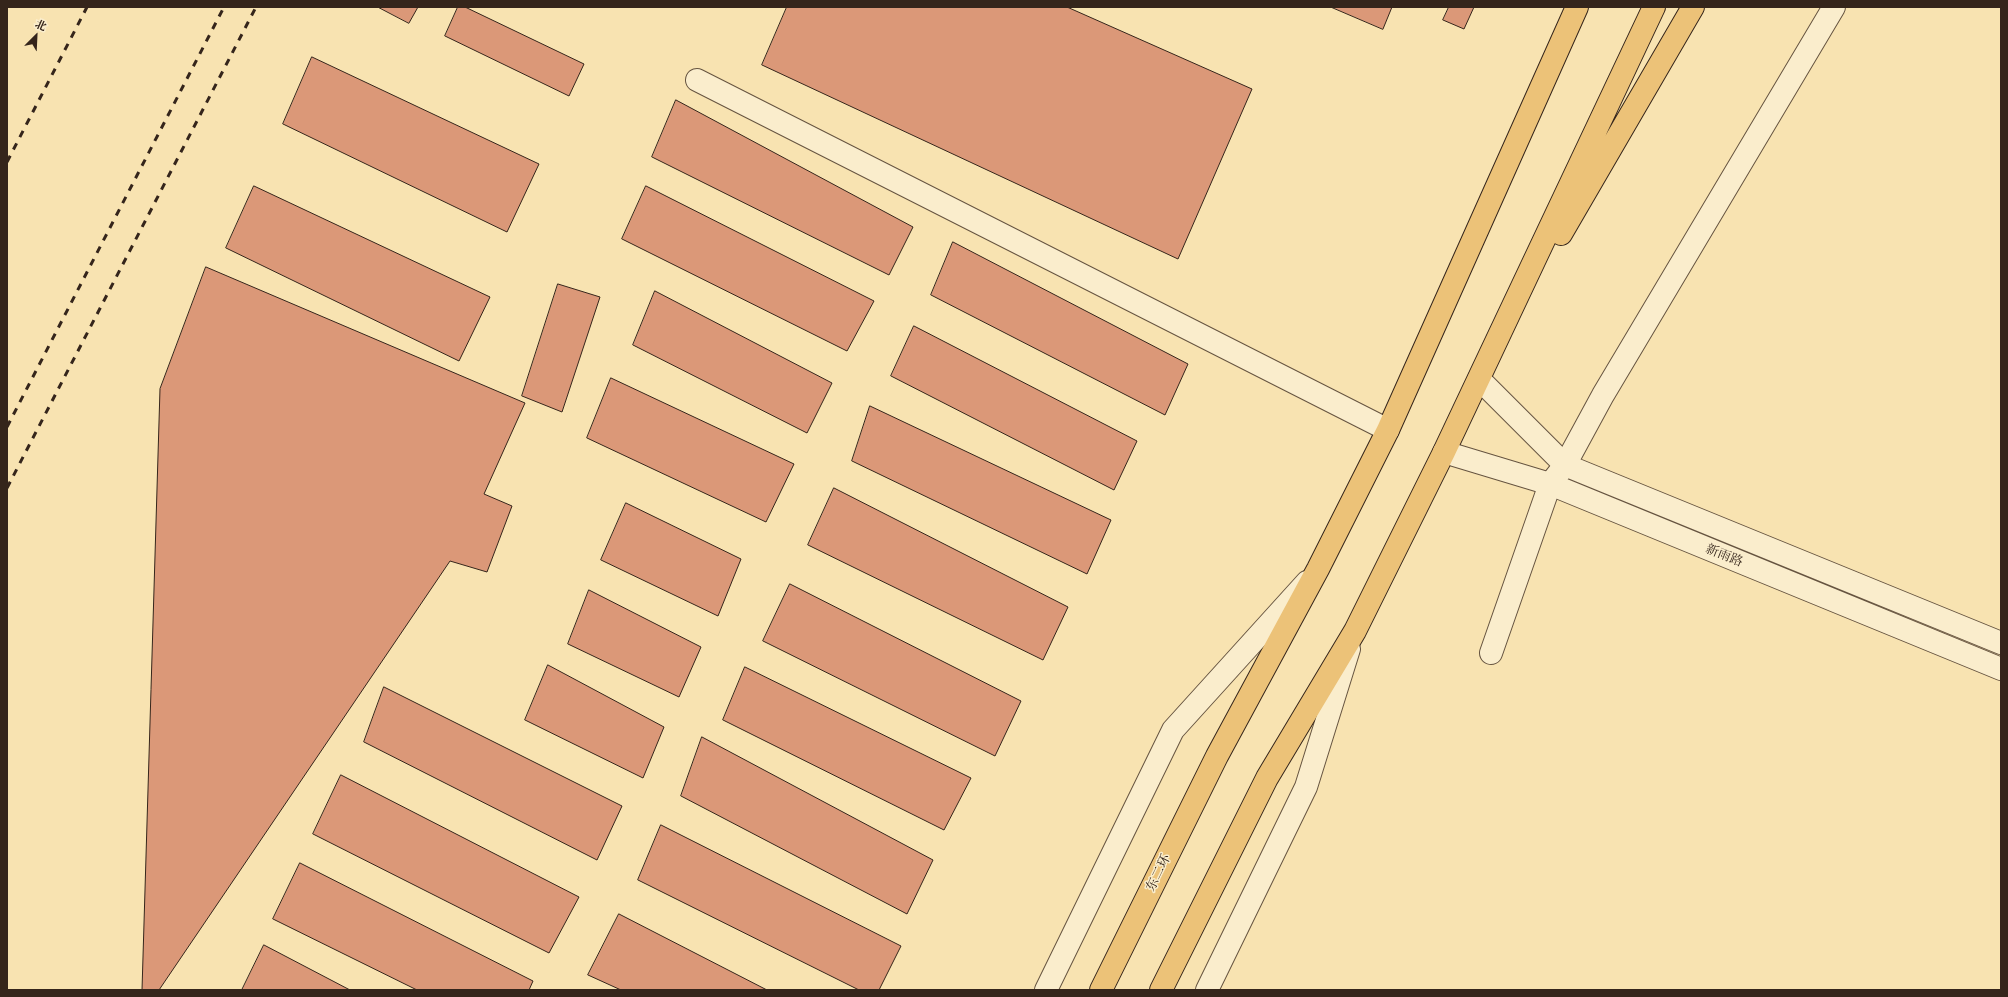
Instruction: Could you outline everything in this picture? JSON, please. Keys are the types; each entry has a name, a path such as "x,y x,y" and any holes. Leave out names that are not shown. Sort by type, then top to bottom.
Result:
{"highway":[{"name":"东二环","path":"1101,990 1217,756 1318,569 1388,430 1577,7"},
{"path":"1161,990 1267,778 1355,631 1444,452 1654,7"},
{"path":"1483,369 1693,7"}],"street":[{"path":"1491,653 1550,484 1565,465 1603,395 1834,7"},
{"path":"697,80 1388,430"},
{"name":"新雨路","path":"1483,369 1565,465 2001,643"},
{"name":"新雨路","path":"1444,452 1550,484 2001,669"},
{"path":"1046,990 1173,730 1318,569"},
{"path":"1207,990 1306,787 1355,631"}],"building":[{"path":"378,7 418,7 409,23"},
{"path":"458,7 465,7 584,64 569,96 445,36"},
{"path":"787,7 1067,7 1252,89 1178,259 762,65"},
{"path":"1331,7 1392,7 1383,29"},
{"path":"1449,7 1474,7 1464,29 1443,20"},
{"path":"312,57 539,164 507,232 283,124"},
{"path":"676,100 913,227 889,275 652,157"},
{"path":"254,186 490,297 459,361 226,248"},
{"path":"646,186 874,301 847,351 622,239"},
{"path":"953,242 1188,364 1165,415 931,295"},
{"path":"206,267 525,403 484,494 512,506 487,572 450,561 159,990 142,990 160,389"},
{"path":"558,284 600,297 562,412 522,396"},
{"path":"655,291 832,383 807,433 633,345"},
{"path":"914,326 1137,441 1114,490 891,376"},
{"path":"611,378 794,464 766,522 587,438"},
{"path":"870,406 1111,520 1087,574 852,461"},
{"path":"834,488 1068,607 1043,660 808,545"},
{"path":"626,503 741,559 718,616 601,560"},
{"path":"790,584 1021,701 995,756 763,641"},
{"path":"589,590 701,647 679,697 568,644"},
{"path":"548,665 664,727 643,778 525,720"},
{"path":"745,667 971,778 944,830 723,720"},
{"path":"384,687 622,806 597,860 364,742"},
{"path":"702,737 933,860 907,914 681,796"},
{"path":"341,775 579,897 549,953 313,834"},
{"path":"661,825 901,946 879,990 859,990 638,880"},
{"path":"300,863 533,981 529,990 417,990 273,919"},
{"path":"619,914 767,990 621,990 588,975"},
{"path":"264,945 350,990 242,990"}],"railway":[{"path":"7,162 87,7"},
{"path":"7,427 224,7"},
{"path":"7,488 256,7"}]}
